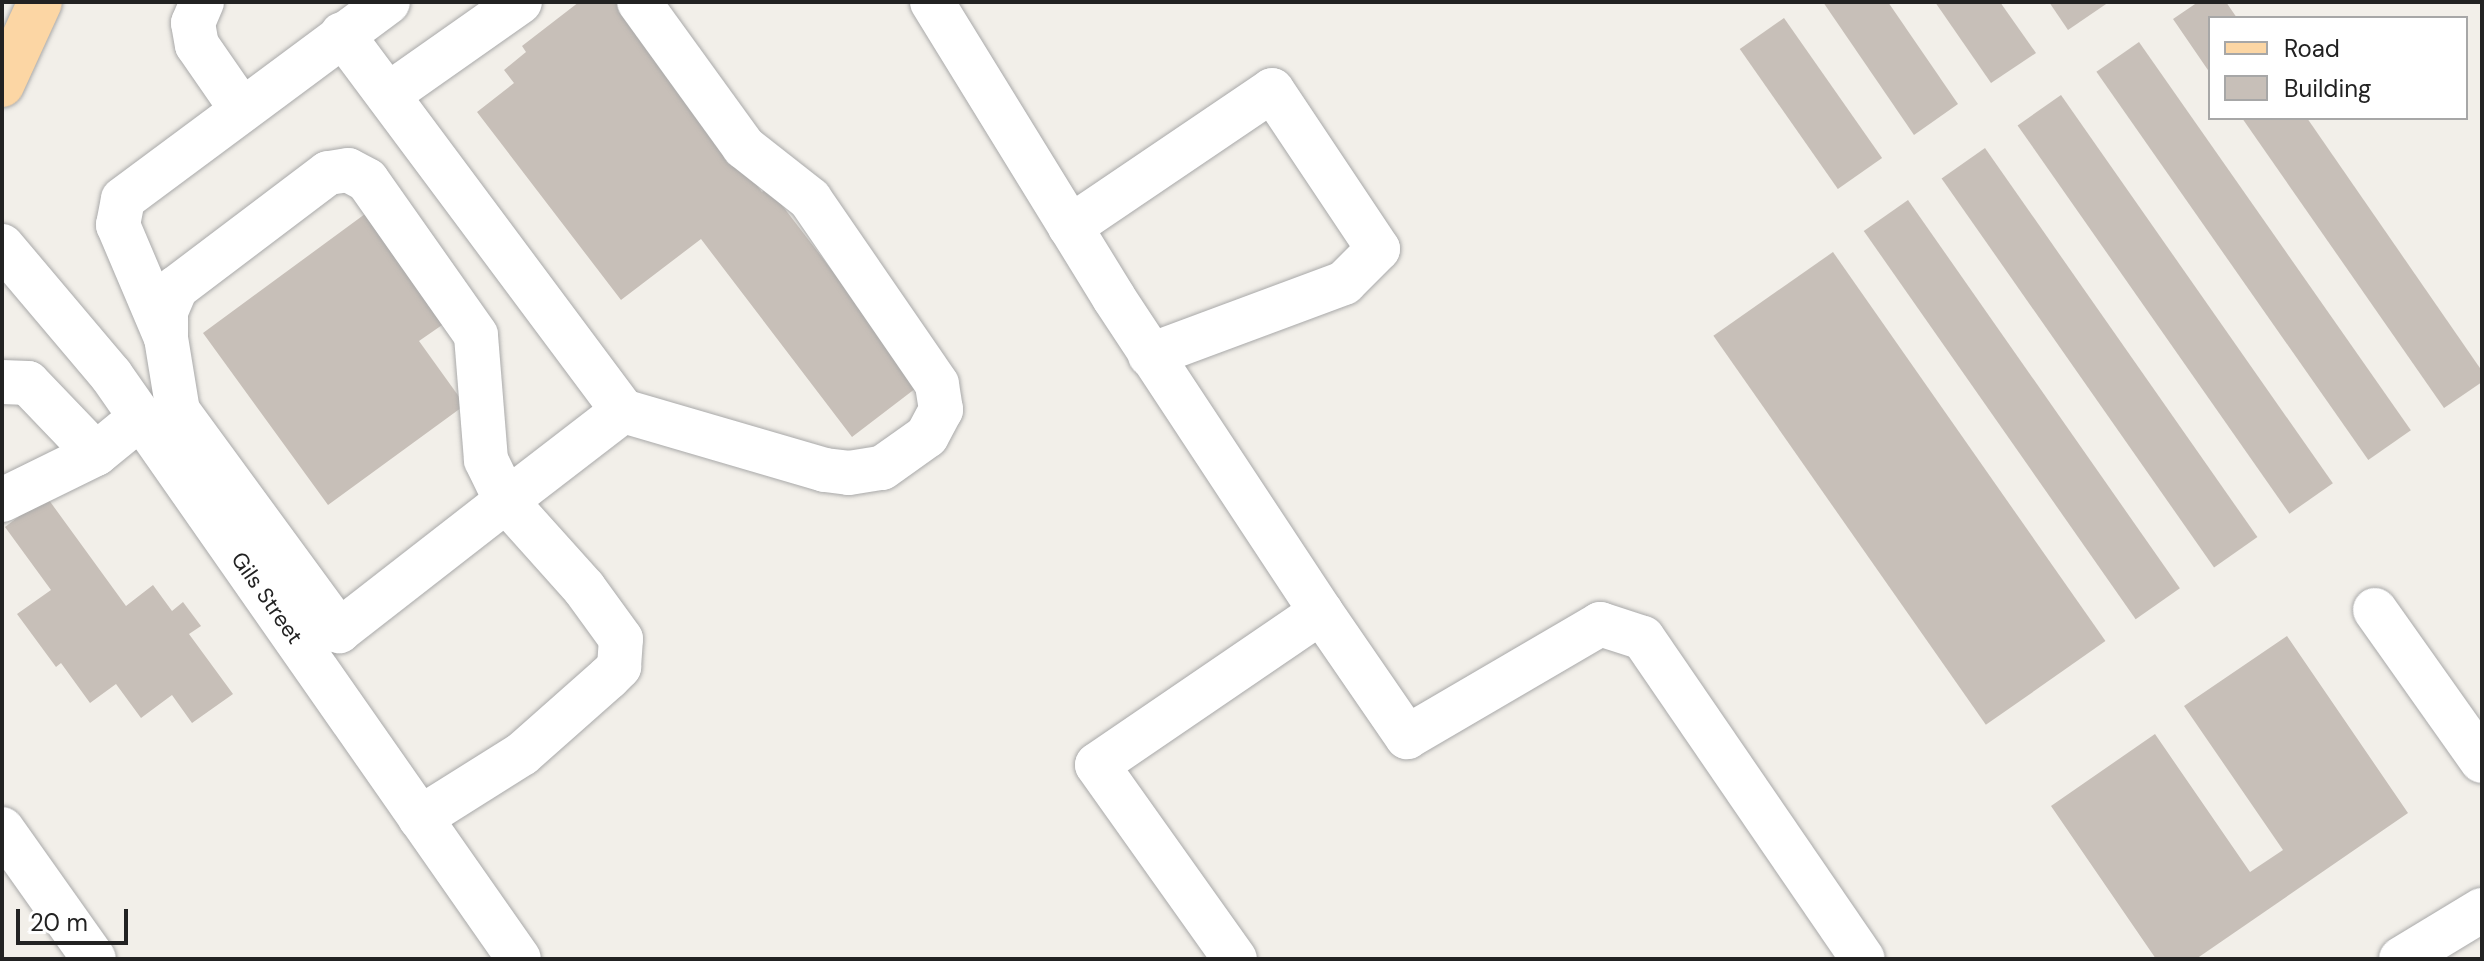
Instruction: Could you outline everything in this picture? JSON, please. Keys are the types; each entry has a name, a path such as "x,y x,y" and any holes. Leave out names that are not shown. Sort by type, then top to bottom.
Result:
{"main road":[{"path":"2,85 40,2"}],"street":[{"path":"202,2 193,23 197,45 242,110"},
{"path":"166,338 118,225 123,199 388,2"},
{"path":"389,94 520,2"},
{"path":"342,34 623,411 849,473 882,468 927,436 941,410 937,384 810,199 744,147 639,2"},
{"path":"932,2 1150,355 1407,737 1600,624 1643,638 1863,959"},
{"path":"1070,227 1272,90 1378,249 1344,283 1150,355"},
{"path":"420,818 522,754 619,667 621,639 584,588 506,501 486,460 476,335 367,180 348,170 328,173 176,288 166,312 166,338 178,411 323,642 506,501 623,411"},
{"name":"Gils Street","path":"2,246 111,375 140,418 323,642 420,818 519,959"},
{"path":"111,375 166,338"},
{"path":"2,382 28,383 96,454"},
{"path":"2,500 96,454 140,418"},
{"path":"2375,610 2482,761"},
{"path":"1235,959 1097,765 1321,612"},
{"path":"2,829 94,959"},
{"path":"2401,959 2482,910"}],"building":[{"path":"579,2 617,2 762,192 768,187 920,385 852,437 701,239 621,300 477,112 514,83 504,70 526,52 522,46"},
{"path":"1823,2 1888,2 1958,104 1914,135"},
{"path":"1935,2 2000,2 2036,53 1991,83"},
{"path":"2049,2 2109,2 2068,30"},
{"path":"2198,2 2226,2 2236,16 2208,16 2208,70 2173,19"},
{"path":"1784,18 1882,158 1838,189 1740,49"},
{"path":"2139,42 2411,430 2368,460 2096,72"},
{"path":"2061,95 2333,483 2289,514 2018,125"},
{"path":"2243,120 2308,120 2482,371 2482,382 2444,408"},
{"path":"1985,148 2257,537 2214,567 1942,178"},
{"path":"1908,200 2180,588 2136,619 1864,231"},
{"path":"365,214 445,323 419,341 465,405 328,505 203,333"},
{"path":"1833,252 2105,641 1986,725 1713,336"},
{"path":"46,496 126,606 153,585 172,611 183,602 201,626 189,634 233,694 192,723 172,695 141,718 116,684 90,703 61,663 56,667 17,614 51,590 5,527"},
{"path":"2287,636 2408,813 2196,959 2156,959 2051,806 2155,734 2250,872 2283,850 2184,706"}]}
